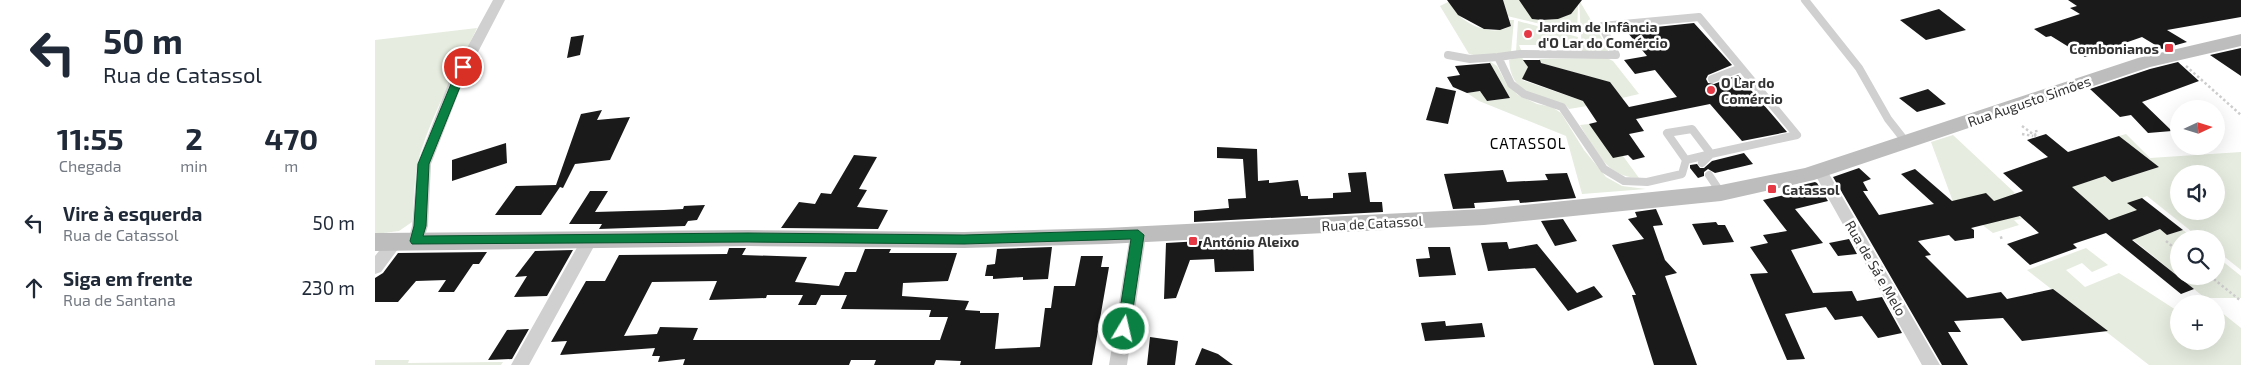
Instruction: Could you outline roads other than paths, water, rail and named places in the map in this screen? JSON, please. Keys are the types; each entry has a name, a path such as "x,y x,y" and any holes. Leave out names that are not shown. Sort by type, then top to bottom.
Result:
{"main road":[{"name":"Rua Augusto Simões","path":"1820,171 2145,62 2241,40"},
{"name":"Rua de Catassol","path":"395,241 790,238 964,240 1138,235 1502,216 1721,193 1820,171"}],"street":[{"path":"375,268 395,241 420,226 424,164 457,79 499,0"},
{"name":"Rua de Sá e Melo","path":"1820,171 1931,365"},
{"path":"1118,365 1138,235"},
{"path":"520,365 590,239"}],"lane":[{"path":"1805,0 1859,68 1888,118 1906,142"},
{"path":"1448,55 1469,59 1499,58 1520,54 1616,55 1602,26 1699,16 1797,135 1686,160"},
{"path":"1499,58 1511,84 1524,94 1562,107 1604,169 1624,181 1647,182 1682,174 1686,160"},
{"path":"1711,79 1741,68"},
{"path":"1686,160 1667,134 1693,129 1711,154"},
{"path":"1702,163 1711,154"},
{"path":"1709,175 1721,193"}],"place":[{"name":"Jardim de Infância d'O Lar do Comércio","path":"1528,34"},
{"name":"Combonianos","path":"2169,48"},
{"name":"O Lar do Comércio","path":"1711,90"},
{"name":"Catassol","path":"1772,189"},
{"name":"António Aleixo","path":"1193,241"}],"district":[{"name":"CATASSOL","path":"1528,143"}]}
